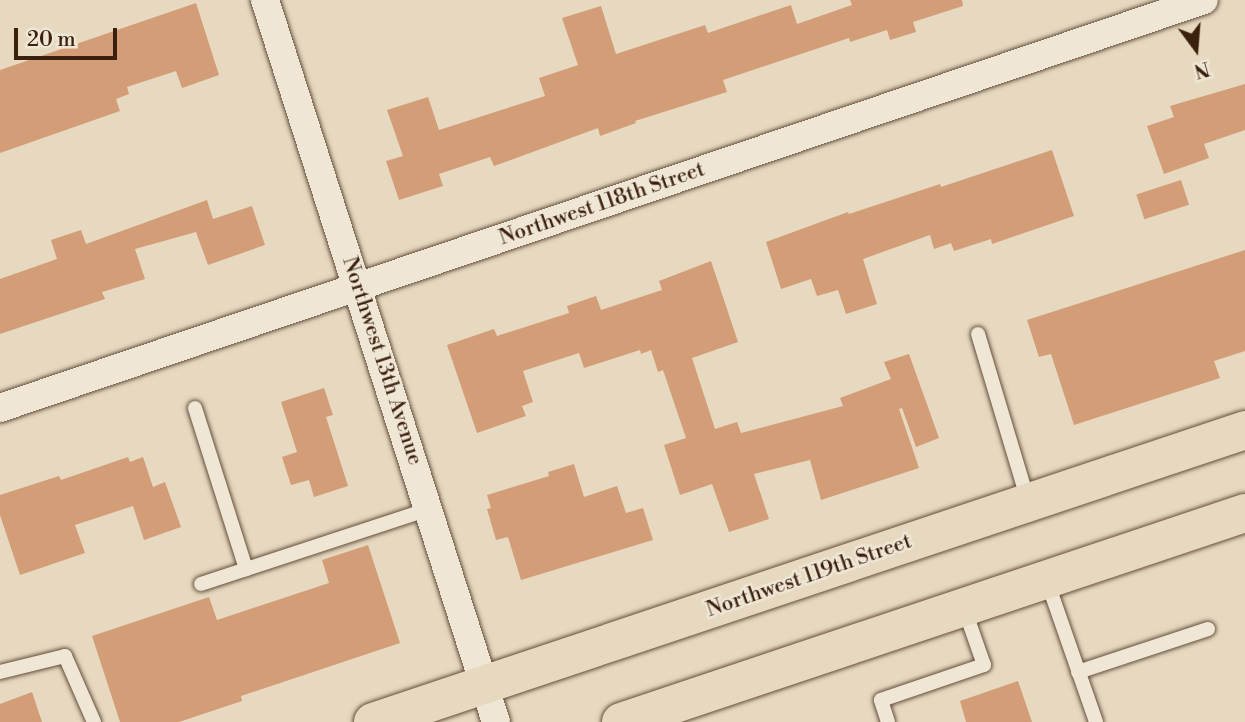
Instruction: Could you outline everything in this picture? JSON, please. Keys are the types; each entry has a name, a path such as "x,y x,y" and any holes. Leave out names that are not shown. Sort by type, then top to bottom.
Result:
{"highway":[{"name":"Northwest 119th Street","path":"373,722 1245,430"},
{"path":"621,722 1245,513"}],"street":[{"name":"Northwest 13th Avenue","path":"265,0 496,722"},
{"name":"Northwest 118th Street","path":"0,408 1203,0"}],"lane":[{"path":"978,334 1029,502"},
{"path":"195,408 246,569"},
{"path":"201,584 429,509"},
{"path":"1046,579 1096,722"},
{"path":"888,722 881,700 984,666 964,607"},
{"path":"1078,672 1208,629"},
{"path":"0,672 65,656 94,722"}],"building":[{"path":"850,0 962,0 963,6 913,22 916,32 890,40 887,30 850,42 849,38 723,80 727,92 635,121 636,123 600,136 598,128 494,166 490,157 439,174 443,186 399,200 386,161 403,156 387,110 428,97 439,130 545,96 539,78 578,65 562,18 601,6 616,54 705,25 708,33 791,5 797,24 852,5"},
{"path":"196,3 219,75 182,88 176,71 127,87 129,94 116,99 120,111 0,153 0,70"},
{"path":"1245,84 1245,130 1204,144 1209,158 1164,174 1147,126 1174,117 1170,106"},
{"path":"1052,150 1074,216 992,244 991,239 954,251 951,243 934,249 930,235 863,259 877,304 846,314 838,290 817,296 811,279 781,289 766,242 848,212 849,214 940,184 941,187"},
{"path":"1181,180 1189,205 1144,219 1136,195"},
{"path":"207,200 213,219 252,206 265,245 208,265 196,232 135,249 145,279 102,292 105,299 0,334 0,279 57,259 51,240 81,230 86,244"},
{"path":"1245,250 1245,351 1214,361 1220,378 1074,425 1051,354 1039,357 1027,320"},
{"path":"711,261 738,342 692,358 715,429 737,422 741,433 843,406 840,398 891,379 884,362 909,354 939,438 916,447 902,408 899,409 919,468 821,500 810,460 754,474 769,519 729,532 712,484 680,495 664,445 686,438 663,370 658,372 651,350 641,354 640,350 584,368 579,353 523,371 533,402 522,406 526,416 477,433 447,345 494,329 497,336 569,313 567,306 596,296 601,310 662,290 659,281"},
{"path":"324,388 333,415 326,417 348,486 314,497 309,480 291,485 282,457 297,452 281,402"},
{"path":"128,457 130,462 143,457 153,487 165,482 181,527 144,540 133,506 75,525 85,553 20,575 0,515 0,495 59,476 61,480"},
{"path":"574,464 584,497 617,486 626,513 643,508 653,540 521,580 508,537 496,540 487,509 491,508 487,495 549,476 548,472"},
{"path":"368,545 400,643 241,696 242,701 179,722 120,722 92,636 209,597 217,620 329,583 322,560"},
{"path":"1018,681 1032,722 966,722 960,701"},
{"path":"32,692 42,722 0,722 0,704"}]}
